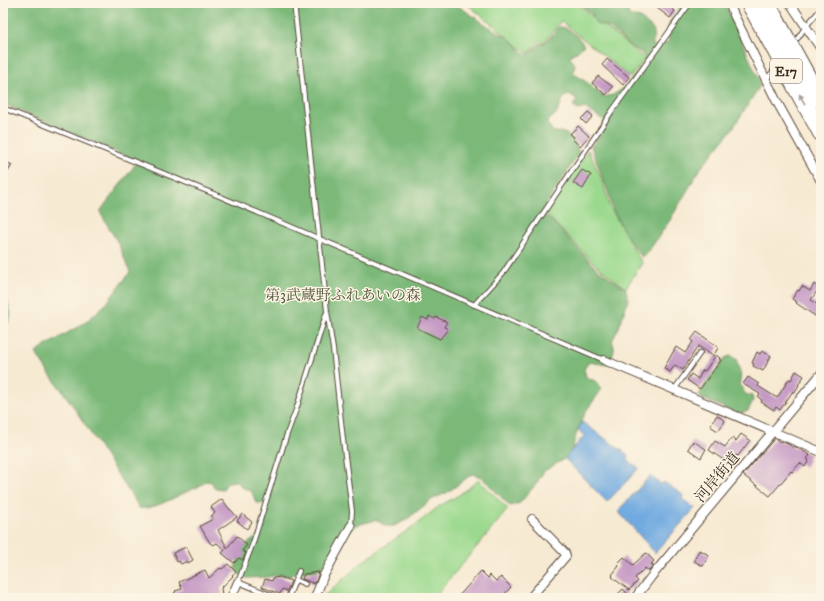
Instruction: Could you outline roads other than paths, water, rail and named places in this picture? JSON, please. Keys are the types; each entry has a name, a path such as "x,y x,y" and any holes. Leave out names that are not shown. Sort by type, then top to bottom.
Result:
{"highway":[{"name":"E17","path":"749,3 821,133"},
{"name":"E17","path":"767,3 821,101"}],"street":[{"path":"729,3 786,120 821,181"},
{"path":"790,3 821,49"},
{"path":"604,360 821,452"},
{"name":"河岸街道","path":"635,598 821,374"},
{"path":"530,598 566,556 566,553 532,518"},
{"path":"315,598 323,577 351,526"},
{"path":"230,598 238,582"}],"lane":[{"path":"294,3 327,311 333,349 352,511 351,526"},
{"path":"474,305 503,273 612,111 690,3"},
{"path":"798,38 821,9"},
{"path":"766,80 774,70"},
{"path":"3,108 219,196 604,360"},
{"path":"278,598 238,582 253,543 327,311"},
{"path":"674,390 700,353"},
{"path":"288,598 299,571"},
{"path":"296,580 305,584"}],"water":[{"path":"582,422 628,455 627,460 639,468 607,502 565,459 584,436 578,429"},
{"path":"650,476 661,484 664,482 683,495 682,499 695,508 655,553 618,511"}],"park label":[{"name":"第3武蔵野ふれあいの森","path":"343,295"}]}
